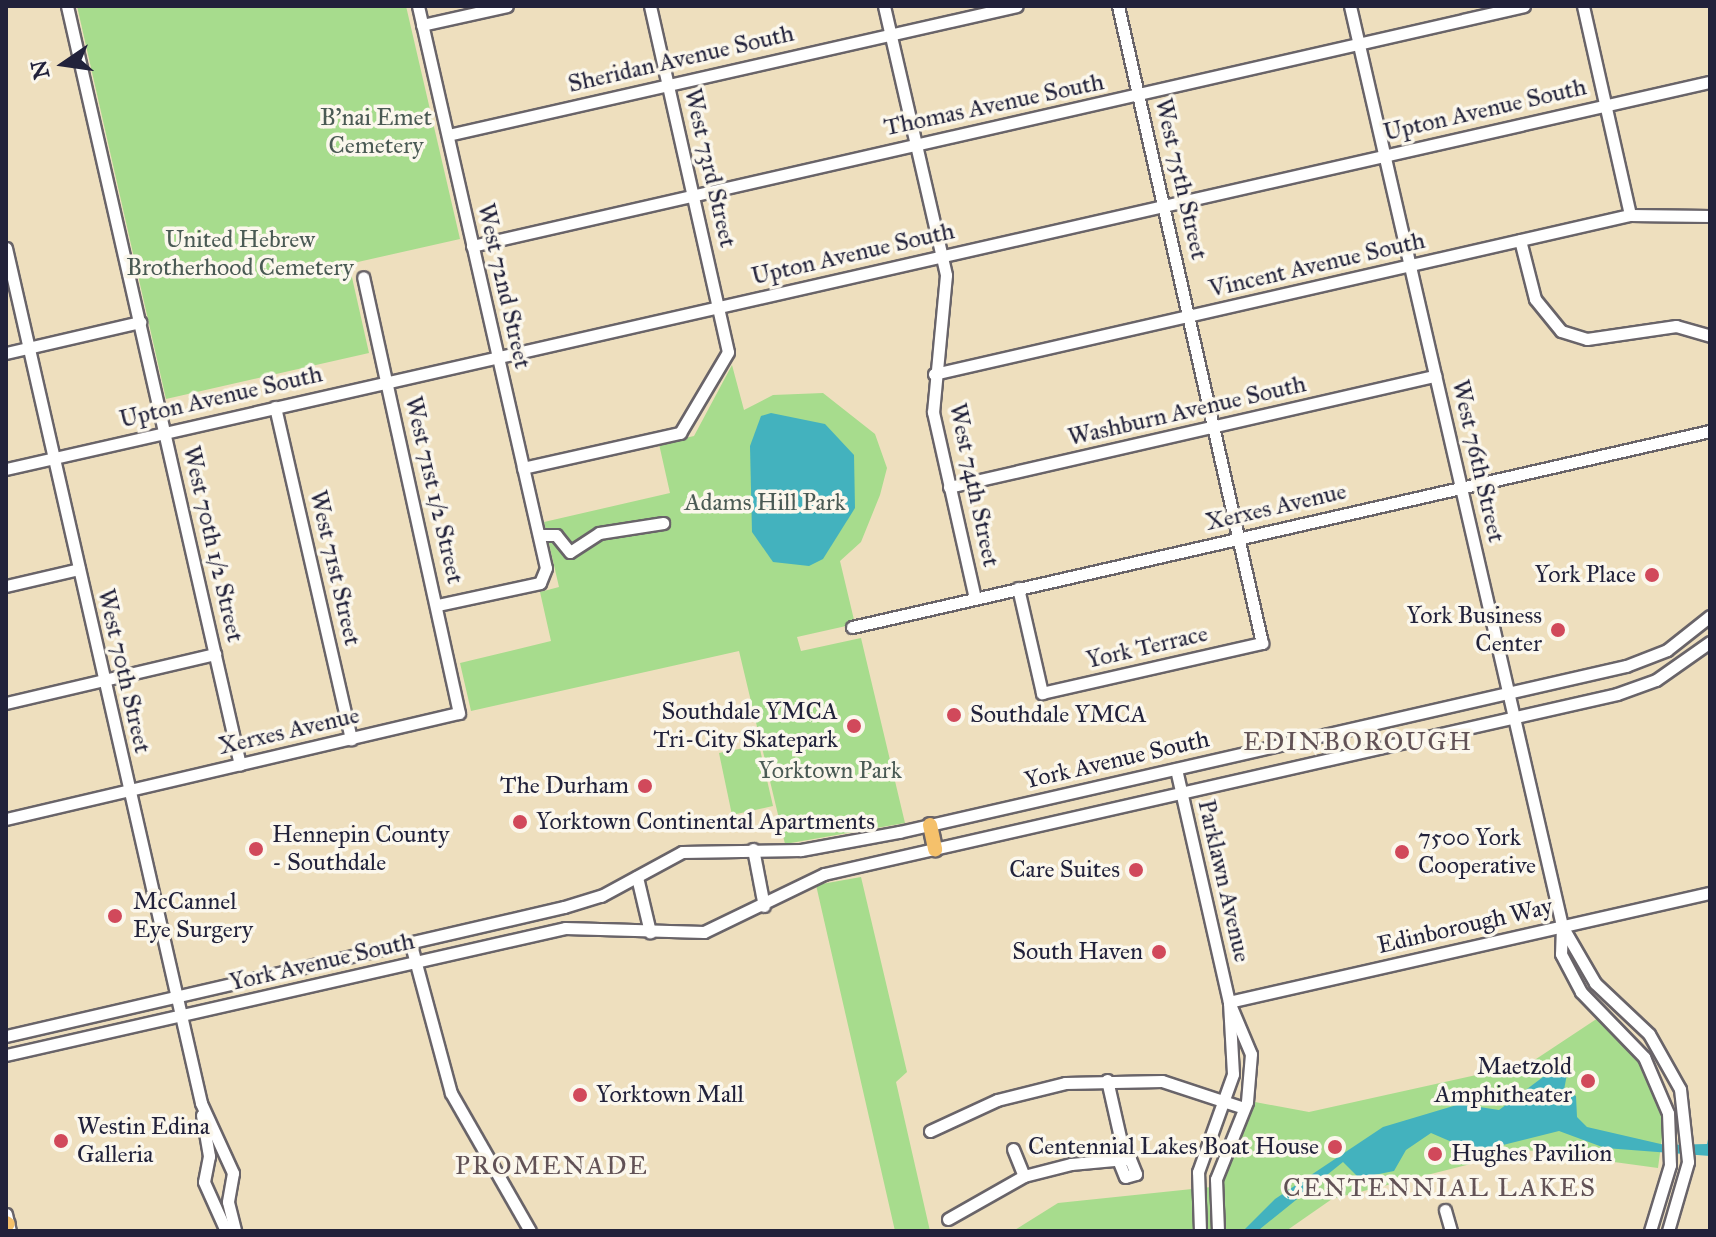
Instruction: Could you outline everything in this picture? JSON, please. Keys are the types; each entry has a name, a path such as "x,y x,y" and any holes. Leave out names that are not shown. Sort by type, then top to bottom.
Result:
{"main road":[{"path":"930,825 935,849"}],"street":[{"name":"West 70th 1/2 Street","path":"67,6 240,765"},
{"name":"West 72nd Street","path":"418,6 539,535 545,576 438,605"},
{"path":"422,25 507,6"},
{"name":"West 73rd Street","path":"523,468 689,427 728,352 650,6"},
{"name":"West 74th Street","path":"884,6 942,256 947,312 934,374 933,412 975,598"},
{"name":"Sheridan Avenue South","path":"448,135 1017,6"},
{"name":"West 75th Street","path":"1118,6 1216,428 1262,643"},
{"name":"West 76th Street","path":"1350,6 1562,926 1591,977 1664,1056 1689,1136 1687,1176 1668,1231"},
{"name":"Thomas Avenue South","path":"472,246 1524,6"},
{"path":"1583,6 1630,215"},
{"name":"Upton Avenue South","path":"6,469 1710,82"},
{"name":"Vincent Avenue South","path":"934,374 1630,215 1710,216"},
{"path":"1520,240 1535,299 1561,331 1587,339 1676,326 1710,336"},
{"name":"West 70th Street","path":"6,248 201,1103 208,1167"},
{"name":"West 71st 1/2 Street","path":"363,277 438,605 459,713"},
{"path":"6,353 140,322"},
{"name":"Washburn Avenue South","path":"949,487 1435,376"},
{"name":"West 71st Street","path":"275,407 351,739"},
{"name":"Xerxes Avenue","path":"852,627 1710,431"},
{"path":"539,535 556,535 570,552 599,533 663,523"},
{"path":"6,586 79,569"},
{"name":"West 74th Street","path":"1018,588 1042,693"},
{"name":"York Avenue South","path":"6,1036 411,945 601,896 682,852 819,847 843,843 1626,666 1667,650 1710,616"},
{"name":"York Avenue South","path":"6,1055 565,928 704,932 764,906 824,874 1514,718 1656,680 1710,642"},
{"name":"York Terrace","path":"1042,693 1262,643"},
{"path":"6,703 215,654"},
{"name":"Xerxes Avenue","path":"6,819 459,713"},
{"name":"Parklawn Avenue","path":"1176,769 1229,1002 1251,1054 1244,1108 1216,1179 1218,1231"},
{"path":"753,849 764,906"},
{"path":"637,877 650,932"},
{"name":"Edinborough Way","path":"1229,1002 1710,893"},
{"name":"West 76th Street","path":"1562,926 1558,945 1571,977 1644,1057 1665,1100 1672,1137 1669,1173 1650,1231"},
{"path":"411,945 451,1093 530,1231"},
{"name":"Parklawn Avenue","path":"1200,1231 1198,1172 1228,1100 1229,1002"},
{"path":"948,1219 1024,1176 1121,1160 1107,1080"},
{"path":"930,1131 1031,1090 1107,1080 1162,1081 1228,1100 1244,1108"},
{"name":"West 70th Street","path":"201,1103 226,1164"},
{"path":"1013,1149 1024,1176"},
{"path":"226,1231 213,1191 204,1182 208,1167 226,1164 233,1177 228,1188 235,1231"},
{"path":"213,1191 228,1188"},
{"path":"1445,1210 1451,1231"}],"green space":[{"path":"77,6 406,6 460,239 349,264 369,353 166,399"},
{"name":"Adams Hill Park","path":"732,365 744,410 773,395 823,393 875,434 887,468 880,495 861,542 840,561 855,624 797,637 801,651 861,638 905,823 785,844 739,651 471,711 460,663 551,641 540,592 559,587 544,522 670,493 659,444 694,436"},
{"path":"759,745 773,806 732,815 719,753"},
{"path":"861,877 907,1072 896,1082 930,1231 895,1231 816,885"},
{"path":"1598,1018 1648,1068 1665,1115 1658,1168 1526,1150 1332,1199 1286,1231 1013,1231 1058,1203 1221,1186 1255,1102 1309,1112 1530,1063"}],"water":[{"path":"771,413 825,424 854,455 855,508 823,559 809,566 773,562 752,532 750,446 761,416"},
{"name":"CENTENNIAL LAKES","path":"1555,1068 1567,1074 1564,1090 1576,1096 1577,1117 1587,1127 1665,1145 1707,1144 1710,1130 1710,1156 1605,1148 1559,1131 1475,1152 1431,1133 1406,1150 1394,1171 1359,1178 1343,1162 1260,1229 1243,1231 1275,1199 1383,1127 1460,1104 1499,1110"}],"place":[{"name":"York Place","path":"1652,575"},
{"name":"York Business Center","path":"1558,630"},
{"name":"Southdale YMCA","path":"954,715"},
{"name":"Southdale YMCA Tri-City Skatepark","path":"854,726"},
{"name":"The Durham","path":"645,786"},
{"name":"Yorktown Continental Apartments","path":"520,822"},
{"name":"Hennepin County - Southdale","path":"256,849"},
{"name":"7500 York Cooperative","path":"1402,852"},
{"name":"Care Suites","path":"1136,870"},
{"name":"McCannel Eye Surgery","path":"115,916"},
{"name":"South Haven","path":"1159,952"},
{"name":"Maetzold Amphitheater","path":"1588,1081"},
{"name":"Yorktown Mall","path":"580,1095"},
{"name":"Westin Edina Galleria","path":"61,1141"},
{"name":"Centennial Lakes Boat House","path":"1335,1147"},
{"name":"Hughes Pavilion","path":"1435,1154"}],"district":[{"name":"EDINBOROUGH","path":"1358,742"},
{"name":"PROMENADE","path":"552,1166"},
{"name":"CENTENNIAL LAKES","path":"1440,1188"}],"park label":[{"name":"B'nai Emet Cemetery","path":"376,132"},
{"name":"United Hebrew Brotherhood Cemetery","path":"240,254"},
{"name":"Yorktown Park","path":"830,771"}]}
